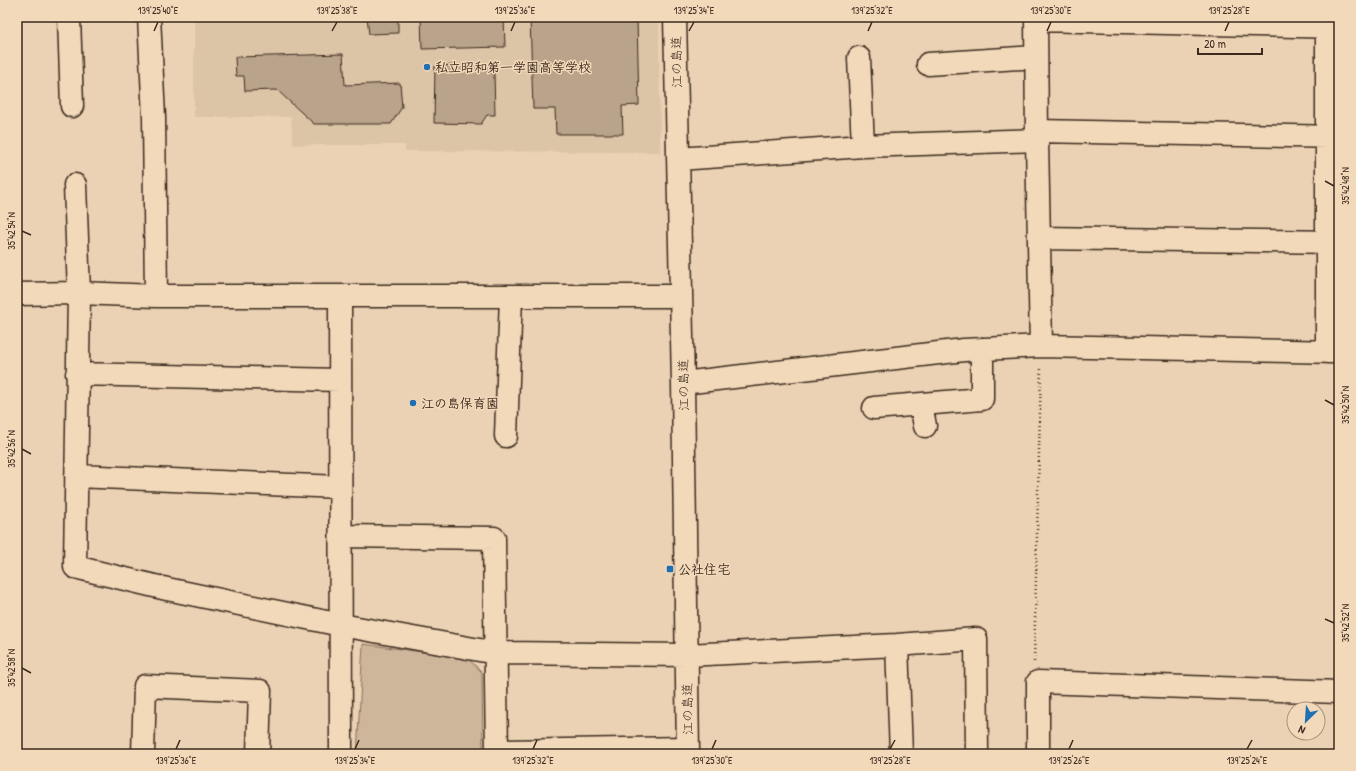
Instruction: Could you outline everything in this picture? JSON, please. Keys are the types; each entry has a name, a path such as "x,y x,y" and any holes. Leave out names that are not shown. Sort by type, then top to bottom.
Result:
{"street":[{"path":"69,17 72,106"},
{"path":"149,17 154,117 156,296"},
{"name":"江の島道","path":"675,17 683,384 688,751"},
{"path":"683,384 964,350 1041,346 1333,352 1333,137 1331,24 1036,18 1041,346"},
{"path":"928,64 1036,57"},
{"path":"858,58 863,146"},
{"path":"678,159 1037,135 1333,137"},
{"path":"75,185 78,293 75,567 167,589 341,625 496,653 686,655 897,645 976,639 977,754"},
{"path":"1039,238 1333,242"},
{"path":"17,294 78,293 156,296 680,296"},
{"path":"340,296 341,754"},
{"path":"506,436 510,296"},
{"path":"874,408 982,399 982,349"},
{"path":"77,374 340,380"},
{"path":"921,404 925,426"},
{"path":"76,476 340,487"},
{"path":"341,536 494,538 497,753 688,751"},
{"path":"897,645 901,754"},
{"path":"1038,754 1038,682 1339,692"},
{"path":"143,754 145,686 260,691 258,754"}],"path":[{"path":"1038,682 1033,659 1041,346"}],"shaded area":[{"name":"私立昭和第一学園高等学校","path":"194,17 659,17 660,152 405,151 405,145 293,145 291,117 194,117"},
{"path":"363,644 467,658 482,672 483,754 357,754"}],"building":[{"path":"367,17 398,17 398,33 369,34"},
{"path":"421,17 504,17 505,47 422,49"},
{"path":"530,17 637,17 639,105 622,106 623,134 556,134 555,109 533,109"},
{"path":"343,54 345,85 400,83 402,107 391,124 314,124 277,90 245,91 244,76 236,76 235,57"},
{"path":"487,64 487,72 494,73 495,115 487,115 481,124 434,123 435,66"}],"place":[{"name":"私立昭和第一学園高等学校","path":"427,67"},
{"name":"江の島保育園","path":"413,403"},
{"name":"公社住宅","path":"670,569"}]}
